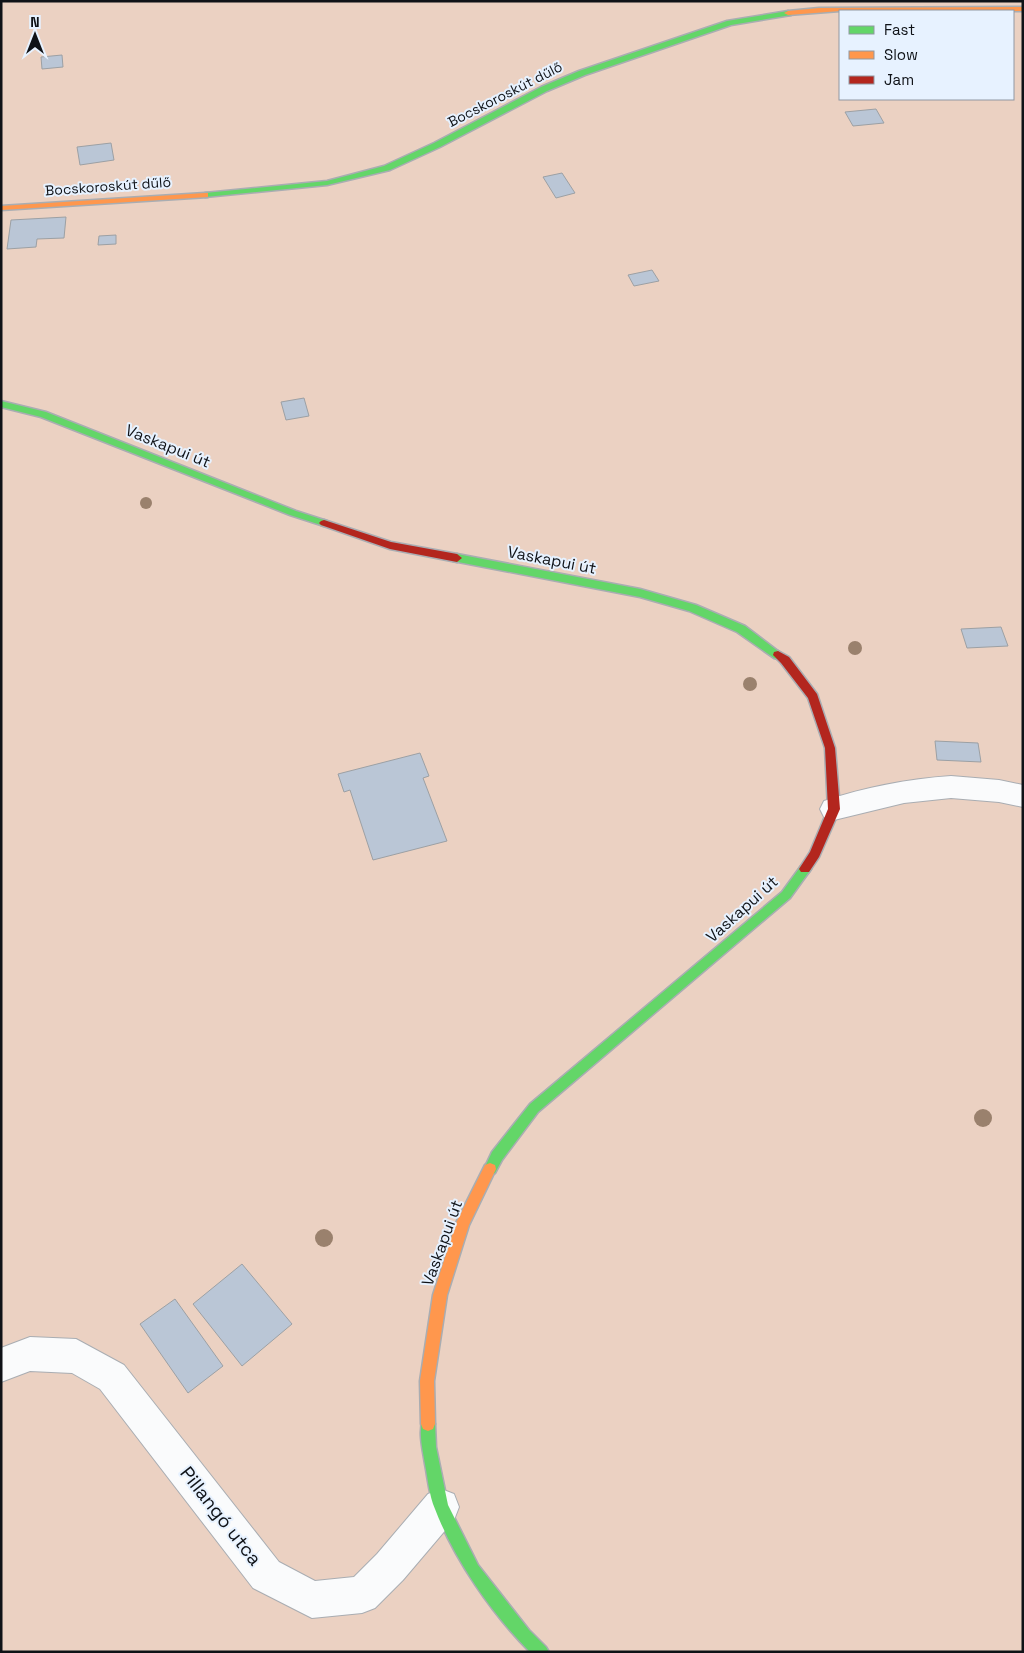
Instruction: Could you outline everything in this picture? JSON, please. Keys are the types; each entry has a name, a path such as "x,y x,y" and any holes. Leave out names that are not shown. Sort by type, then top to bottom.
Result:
{"street":[{"name":"Bocskoroskút dűlő","path":"1,208 220,194 327,183 387,168 437,145 544,89 582,73 730,24 772,14 819,10 1023,9"},
{"name":"Vaskapui út","path":"1,404 43,414 293,513 390,545 640,593 692,608 741,629 785,660 813,697 830,748 834,809 815,854 786,894 534,1108 497,1156 463,1223 440,1295 427,1381 429,1447 441,1507 473,1570 524,1635 541,1652"},
{"path":"834,809 880,795 935,787 998,789 1023,796"},
{"name":"Pillangó utca","path":"1,1365 30,1354 76,1356 112,1377 266,1575 312,1600 362,1595 390,1567 441,1507"}],"shaded area":[{"path":"1,1 1023,1 1023,1652 1,1652"}],"building":[{"path":"62,55 63,67 42,69 41,57"},
{"path":"876,109 884,123 853,126 845,112"},
{"path":"111,143 114,160 80,165 77,147"},
{"path":"562,173 575,193 556,198 543,177"},
{"path":"66,217 64,238 37,239 36,247 7,249 11,220"},
{"path":"116,235 116,244 98,245 99,236"},
{"path":"652,270 659,281 634,286 628,275"},
{"path":"304,398 309,416 286,420 281,402"},
{"path":"1001,627 1008,646 967,648 961,629"},
{"path":"935,741 978,743 981,762 937,760"},
{"path":"420,753 429,776 423,778 447,841 373,860 350,790 344,792 338,774"},
{"path":"242,1264 292,1324 242,1366 193,1304"},
{"path":"175,1299 223,1366 188,1393 140,1324"}],"traffic: fast":[{"path":"205,195 327,183 387,168 437,145 544,89 582,73 730,23 788,13"},
{"path":"1,404 43,414 293,513 324,523"},
{"path":"457,558 640,593 692,608 741,629 778,655"},
{"path":"490,1169 497,1156 534,1108 786,895 805,869"},
{"path":"428,1424 429,1447 441,1507 473,1570 524,1635 541,1652"}],"traffic: slow":[{"path":"788,13 819,10 1023,9"},
{"path":"1,208 205,195"},
{"path":"428,1424 427,1381 440,1295 463,1223 490,1169"}],"traffic: jam":[{"path":"324,523 390,545 457,558"},
{"path":"778,655 785,660 813,697 830,748 834,809 815,854 805,869"}]}
